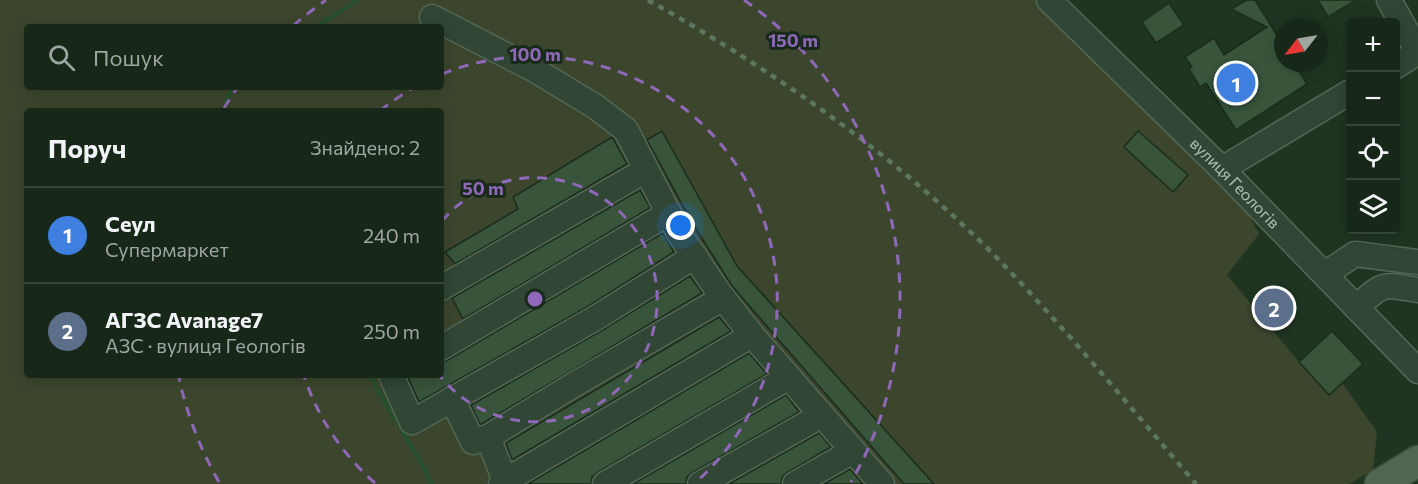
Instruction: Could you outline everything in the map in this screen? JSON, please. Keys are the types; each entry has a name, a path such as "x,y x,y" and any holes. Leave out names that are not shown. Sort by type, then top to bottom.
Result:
{"main road":[{"path":"1380,484 1418,461"}],"street":[{"name":"вулиця Геологів","path":"1049,0 1222,169 1418,371"},
{"path":"1389,0 1418,52 1400,63"},
{"path":"432,17 535,70 596,107 626,130 669,213 723,298 752,335 882,484"},
{"path":"1222,169 1346,94"},
{"path":"444,286 646,170"},
{"path":"444,346 669,213"},
{"path":"1325,274 1355,254 1418,262"},
{"path":"394,378 412,422 594,319 695,256"},
{"path":"1356,307 1380,286 1418,290"},
{"path":"452,399 473,442 488,437 723,298"},
{"path":"488,437 503,482 752,335"},
{"path":"605,484 789,376"},
{"path":"700,484 822,415"},
{"path":"795,484 853,451"}],"green space":[{"path":"0,0 1040,0 1239,197 1259,234 1227,275 1329,395 1342,383 1377,432 1373,470 1349,484 0,484"}],"building":[{"path":"1247,0 1255,0 1274,31 1274,72 1300,72 1307,84 1236,130 1206,83 1200,87 1185,57 1214,38 1224,55 1267,27 1231,9"},
{"path":"1318,0 1356,0 1328,17"},
{"path":"1169,3 1184,25 1156,43 1142,22"},
{"path":"662,131 737,266 934,484 904,484 732,286 693,224 647,140"},
{"path":"1138,131 1188,175 1173,192 1124,147"},
{"path":"612,137 627,164 455,264 445,252 518,209 513,197"},
{"path":"640,190 650,208 463,319 452,298"},
{"path":"663,233 674,252 587,307 419,402 408,378 444,378 444,361"},
{"path":"690,276 702,293 480,425 471,405 601,331"},
{"path":"719,317 731,331 512,460 506,443"},
{"path":"1332,331 1363,364 1329,395 1299,362"},
{"path":"749,353 767,374 598,472 592,477 591,484 528,484"},
{"path":"786,395 799,412 693,472 687,477 686,484 633,484"},
{"path":"819,433 831,447 788,472 782,477 781,484 729,484"},
{"path":"850,469 863,484 824,484"}],"waterway":[{"path":"321,24 358,0"},
{"path":"226,108 227,98 231,90"},
{"path":"371,378 432,484"}],"railway":[{"path":"648,0 743,57 834,119 878,152 962,224 1026,289 1196,484"}],"place":[{"name":"Сеул","path":"1236,83"},
{"name":"АГЗС Avanage7","path":"1274,308"}]}
